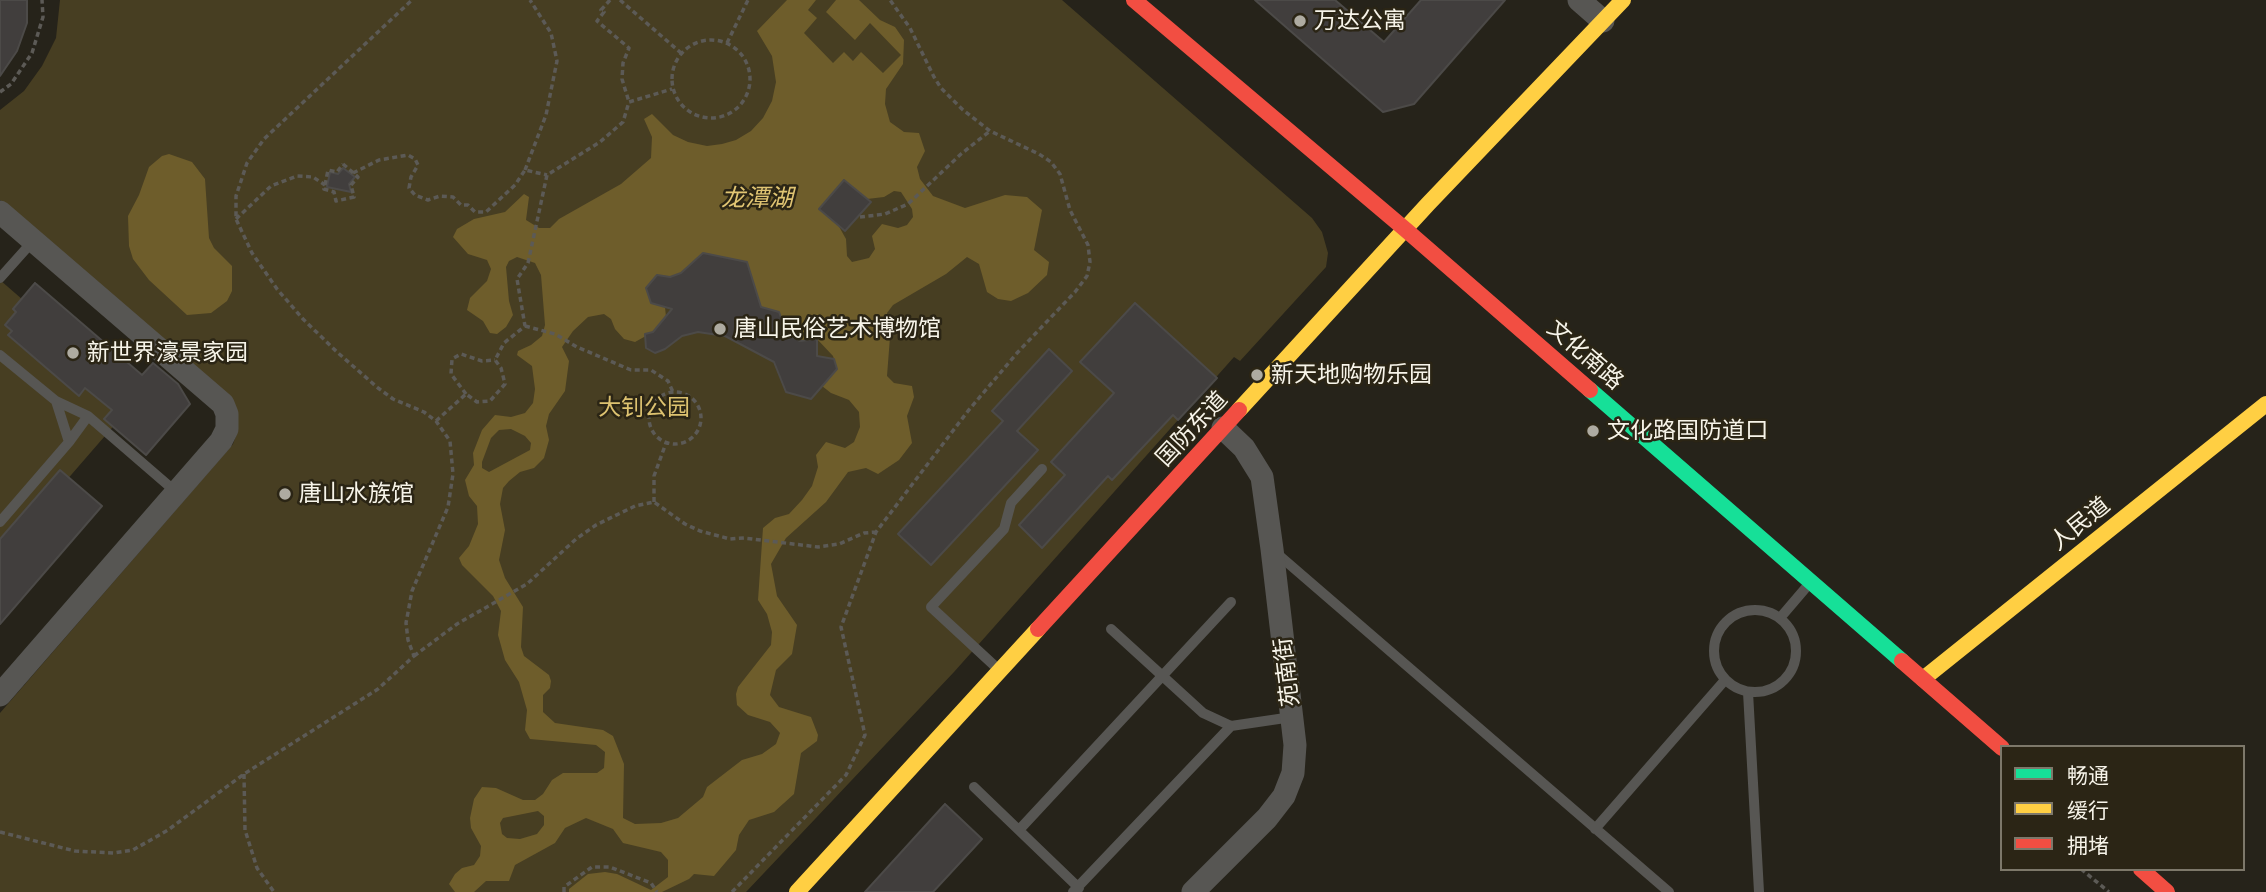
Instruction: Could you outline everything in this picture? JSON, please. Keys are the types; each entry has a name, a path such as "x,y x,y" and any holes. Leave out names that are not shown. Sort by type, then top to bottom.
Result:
{"street":[{"name":"文化南路","path":"1134,0 1406,230 2000,746"},
{"path":"1578,0 1603,21"},
{"name":"国防东道","path":"797,892 1406,230 1623,0"},
{"path":"0,212 222,404 228,414 227,429 221,441 0,695"},
{"name":"人民道","path":"1923,679 2266,404"},
{"name":"苑南街","path":"1193,892 1267,818 1284,796 1293,773 1295,745 1262,477 1244,448 1223,428"},
{"path":"2143,871 2167,892"}],"lane":[{"path":"0,278 33,241"},
{"path":"0,355 56,401 88,416 176,492"},
{"path":"56,401 69,442"},
{"path":"0,522 88,416"},
{"path":"1000,671 931,607 1004,529 1011,503 1042,469"},
{"path":"1272,549 1669,892"},
{"path":"1780,618 1811,582"},
{"path":"1018,830 1231,602"},
{"path":"1755,609 1768,611 1789,627 1795,640 1796,654 1786,679 1762,692 1748,692 1725,680 1717,669 1713,656 1714,642 1724,624 1741,611 1755,609"},
{"path":"1111,629 1203,713 1231,726 1293,717"},
{"path":"1595,830 1725,680"},
{"path":"1748,692 1759,892"},
{"path":"974,787 1076,890 1231,726"}],"path":[{"path":"0,92 10,84 32,53 43,17 42,0"},
{"path":"412,0 264,139 247,163 236,195 236,219 258,262 277,289 312,327 378,388 393,399 424,412 436,421 450,441 453,474 448,507 412,591 406,623 414,656"},
{"path":"353,173 379,160 408,155 415,159 418,166 411,177 409,188 415,195 428,200 440,195 453,197 475,212 486,212 515,186 525,170 546,115 556,61 551,33 530,0"},
{"path":"525,170 547,175 600,142 622,122 629,102 622,79 623,63 629,48 597,21 604,12 601,10 610,0"},
{"path":"620,0 681,53"},
{"path":"727,43 748,0"},
{"path":"732,892 846,775 865,734 841,627 876,532 968,411 1087,276 1090,262 1088,245 1070,210 1060,174 1051,162 990,131 941,88 910,28 891,0"},
{"path":"715,39 727,43 737,49 745,59 750,82 747,94 731,113 720,117 696,116 685,110 672,89 674,64 690,45 702,40 715,39"},
{"path":"629,102 672,89"},
{"path":"860,217 885,214 908,204 961,154 990,131"},
{"path":"343,164 353,173 358,177 351,185 354,197 336,201 334,192 324,190 328,170 337,172 343,164"},
{"path":"525,326 517,279 528,262 547,175"},
{"path":"236,219 271,186 297,176 313,177 325,185"},
{"path":"525,326 555,334 631,370 651,370 668,381 673,392"},
{"path":"495,360 504,343 525,326"},
{"path":"461,354 482,361 495,360 501,368 505,384 490,401 477,402 466,394 451,374 453,359 461,354"},
{"path":"673,392 682,393 695,402 701,418 696,434 683,443 666,443 653,432 649,415 657,400 673,392"},
{"path":"436,421 466,394"},
{"path":"654,502 654,476 666,443"},
{"path":"0,832 75,851 114,853 133,850 168,830 244,774 378,689 414,656 457,624 527,584 576,539 635,506 654,502 685,524 730,539 744,538 818,547 839,544 864,533 876,532"},
{"path":"244,774 245,831 257,868 274,892"},
{"path":"564,892 564,887 592,867 610,867 651,883 657,892"},
{"path":"2083,871 2109,892"}],"green space":[{"name":"大钊公园","path":"60,0 1062,0 1312,218 1322,232 1328,253 1326,267 1240,361 1234,357 954,672 746,892 0,892 0,713 233,444 238,430 234,404 0,200 0,110 24,91 42,66 56,38"},
{"path":"0,280 137,399 0,557"}],"water":[{"name":"龙潭湖","path":"787,0 816,0 808,10 817,18 804,33 833,63 844,52 853,61 861,52 883,73 901,55 870,23 855,40 826,12 836,0 859,0 880,20 895,27 904,40 903,64 886,89 885,104 890,122 904,132 919,133 925,151 917,167 920,179 933,196 965,208 1005,195 1027,197 1042,210 1034,250 1049,262 1047,275 1028,293 1011,301 998,299 987,292 979,264 967,257 946,274 893,305 887,313 890,337 887,376 894,383 912,386 914,397 907,416 912,443 899,460 878,474 866,468 848,472 826,502 786,538 771,564 777,596 797,625 792,654 776,670 770,695 779,707 811,717 818,735 817,741 801,753 794,794 774,812 749,820 739,835 736,850 714,876 694,874 662,892 569,892 569,889 588,874 617,874 651,890 668,877 668,860 661,852 623,843 613,829 586,818 565,828 555,843 515,865 509,881 486,881 474,892 455,892 449,884 455,874 462,868 474,865 480,856 481,846 471,828 470,818 474,799 482,787 496,788 523,800 535,800 543,794 552,780 563,773 597,773 604,768 605,752 596,745 530,739 525,730 527,710 519,682 505,660 498,635 501,611 493,596 462,565 459,558 469,546 478,524 477,506 469,496 465,480 474,465 473,453 482,430 495,415 511,417 525,413 533,403 535,389 532,366 517,355 518,351 542,336 545,325 541,275 535,263 517,257 509,261 506,267 513,315 506,327 497,334 490,333 483,321 467,310 470,298 487,281 491,269 487,260 468,254 453,237 457,229 474,219 505,212 524,194 529,197 526,220 539,228 550,228 559,219 621,184 651,158 652,137 644,119 652,114 673,135 707,146 736,140 751,131 763,118 772,101 776,82 772,56 757,31","holes":["844,180 867,199 884,197 894,191 901,192 912,209 913,217 907,225 898,228 882,224 872,236 875,249 869,258 852,262 847,256 846,239 837,223 820,208","703,253 747,262 761,307 787,334 800,341 817,339 833,356 837,369 822,386 849,400 859,412 860,427 854,442 845,448 826,442 816,455 818,467 812,486 802,500 789,514 775,518 763,528 758,600 767,614 772,632 771,645 738,687 736,694 737,705 748,715 770,722 780,733 776,744 762,754 742,760 707,787 703,797 678,818 661,823 635,824 623,818 624,764 613,736 603,730 555,723 543,712 543,695 550,688 551,681 549,675 524,656 521,647 523,607 505,578 499,560 505,530 500,504 503,488 509,481 520,472 534,468 544,458 549,440 546,426 549,414 565,391 569,361 562,347 573,331 588,317 604,314 611,319 624,339 635,342 653,332 666,317 665,307 651,303 646,288 657,275 670,277 681,273","511,429 525,436 531,443 530,450 489,472 482,468 482,462 491,438 499,430","538,811 544,816 544,825 537,834 520,839 507,838 502,834 500,823 503,818"]},
{"path":"169,154 192,162 205,179 209,238 214,248 232,266 232,291 227,301 211,313 187,315 149,280 133,259 129,246 128,216 149,167 162,156"}],"building":[{"path":"0,0 27,0 27,23 17,51 0,76"},
{"path":"1255,0 1335,0 1384,42 1421,0 1505,0 1414,104 1383,112"},
{"path":"343,168 355,177 349,184 351,192 327,187 330,172 338,174"},
{"path":"844,180 871,202 845,231 819,209"},
{"name":"唐山民俗艺术博物馆","path":"703,253 747,262 761,307 779,312 787,334 800,341 817,339 817,356 834,359 837,369 811,399 786,392 774,362 725,336 698,332 682,336 655,353 646,348 645,334 653,332 672,309 651,303 646,288 657,275 670,277 681,273"},
{"path":"35,283 142,375 153,363 178,384 190,404 146,455 104,419 112,410 85,388 79,396 8,335 12,331 5,325 16,312 13,309"},
{"path":"1135,303 1217,378 1178,420 1173,415 1112,480 1108,476 1042,548 1019,525 1065,475 1051,462 1114,393 1080,362"},
{"path":"1049,349 1072,371 1017,431 1038,450 931,565 898,534 1003,421 992,411"},
{"path":"60,470 102,506 0,624 0,539"},
{"path":"945,804 982,839 933,892 865,892"}],"traffic: fast":[{"path":"1590,390 1902,661"}],"traffic: slow":[{"path":"1239,410 1428,204 1623,0"},
{"path":"1923,679 2266,404"},
{"path":"797,892 1038,629"}],"traffic: jam":[{"path":"1134,0 1590,390"},
{"path":"1038,629 1239,410"},
{"path":"1902,661 2000,746"},
{"path":"2143,871 2167,892"}],"place":[{"name":"万达公寓","path":"1300,21"},
{"name":"唐山民俗艺术博物馆","path":"720,329"},
{"name":"新世界濠景家园","path":"73,353"},
{"name":"新天地购物乐园","path":"1257,375"},
{"name":"文化路国防道口","path":"1593,431"},
{"name":"唐山水族馆","path":"285,494"}]}
